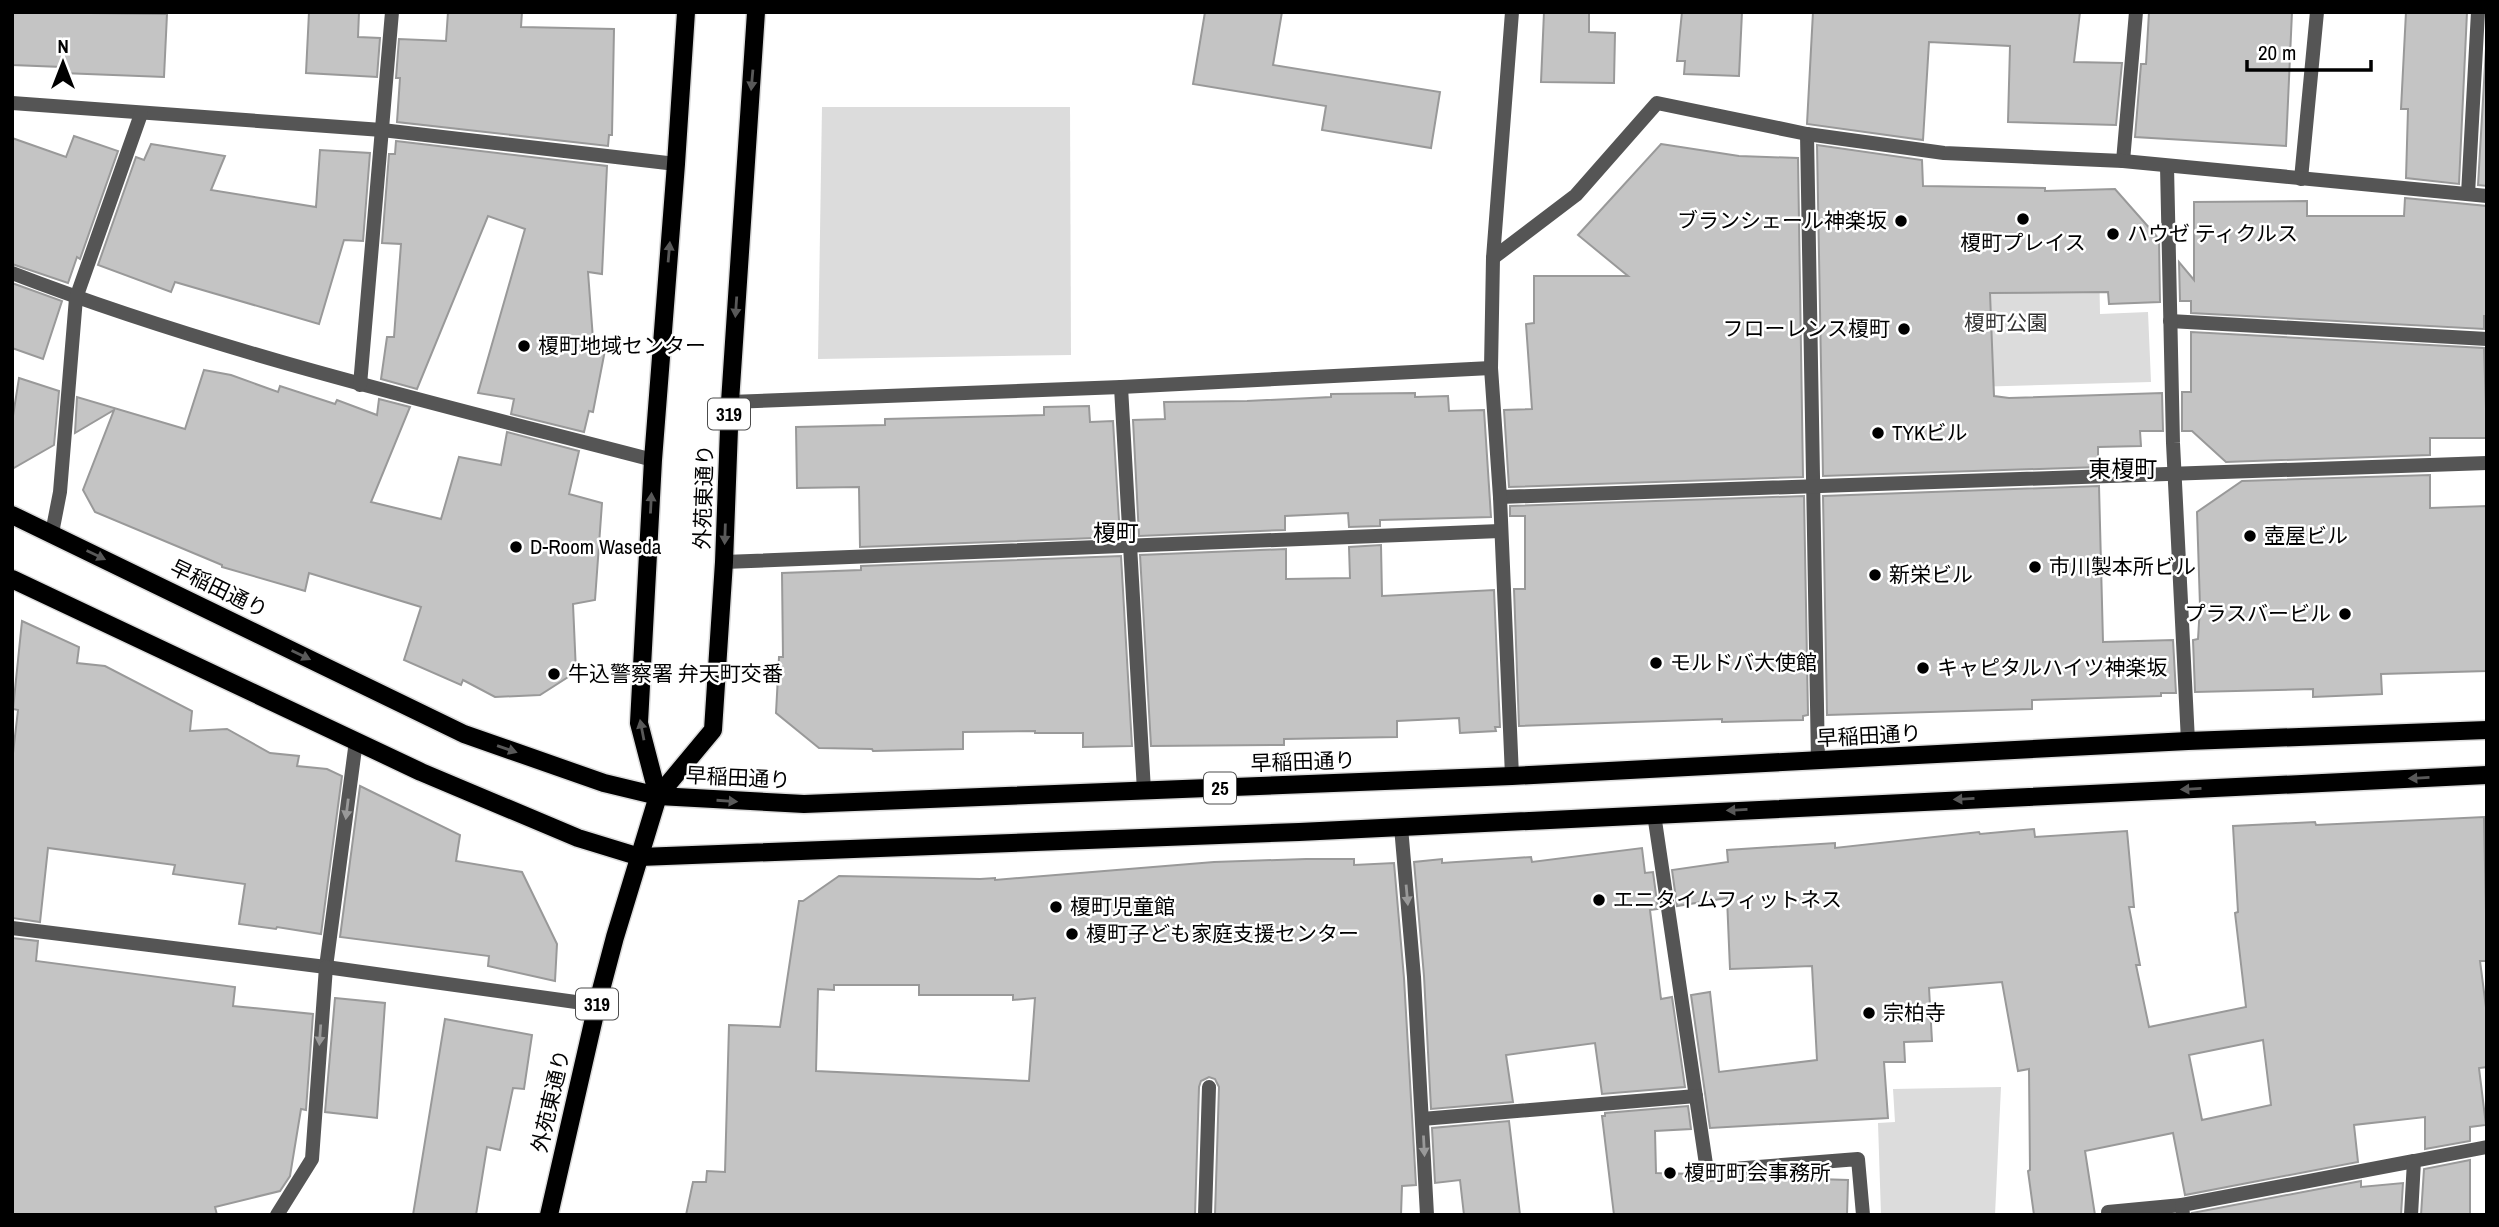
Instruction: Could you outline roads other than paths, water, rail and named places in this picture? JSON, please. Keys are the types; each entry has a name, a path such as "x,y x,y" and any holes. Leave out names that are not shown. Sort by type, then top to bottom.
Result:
{"main road":[{"path":"658,796 639,723 653,460 677,164 686,12"},
{"name":"外苑東通り","path":"549,1215 597,1005 658,796 713,730 724,562 730,402 756,12"},
{"name":"早稲田通り","path":"12,515 464,734 604,783 658,796 804,804 1511,776 2188,741 2487,730"},
{"name":"25","path":"12,579 421,772 578,838 640,858 1401,827 2487,775"}],"street":[{"path":"360,385 392,12"},
{"path":"1511,776 1500,497 1491,368 1493,258 1512,12"},
{"path":"2123,161 2136,12"},
{"path":"2301,179 2317,12"},
{"path":"2468,194 2478,12"},
{"path":"12,103 382,130 677,164"},
{"path":"1493,258 1576,195 1657,103 1807,134 1944,153 2123,161 2487,196"},
{"path":"52,533 60,492 76,298 141,114"},
{"path":"1807,134 1818,762"},
{"path":"2167,166 2174,474 2188,741"},
{"path":"12,273 76,298 360,385 653,460"},
{"path":"2170,321 2487,339"},
{"path":"730,402 1121,387 1491,368"},
{"path":"1121,387 1144,791"},
{"path":"1500,497 2487,463"},
{"path":"724,562 1500,531"},
{"path":"277,1215 312,1159 326,967 356,741"},
{"path":"1654,814 1707,1171 1858,1159 1863,1215"},
{"path":"1401,827 1414,976 1427,1215"},
{"path":"12,928 326,967 597,1005"},
{"path":"1205,1215 1209,1087"},
{"path":"1422,1119 1696,1096"},
{"path":"2108,1212 2182,1210 2487,1147"},
{"path":"2411,1215 2414,1161"}],"place":[{"name":"榎町プレイス","path":"2023,219"},
{"name":"ブランシェール神楽坂","path":"1901,221"},
{"name":"ハウゼ ティクルス","path":"2113,234"},
{"name":"フローレンス榎町","path":"1904,329"},
{"name":"榎町地域センター","path":"524,346"},
{"name":"TYKビル","path":"1878,433"},
{"name":"壺屋ビル","path":"2250,536"},
{"name":"D-Room Waseda","path":"516,547"},
{"name":"市川製本所ビル","path":"2035,567"},
{"name":"新栄ビル","path":"1875,575"},
{"name":"プラスバービル","path":"2345,614"},
{"name":"モルドバ大使館","path":"1656,663"},
{"name":"キャピタルハイツ神楽坂","path":"1923,668"},
{"name":"牛込警察署 弁天町交番","path":"554,674"},
{"name":"エニタイムフィットネス","path":"1599,900"},
{"name":"榎町児童館","path":"1056,907"},
{"name":"榎町子ども家庭支援センター","path":"1072,934"},
{"name":"宗柏寺","path":"1869,1013"},
{"name":"榎町町会事務所","path":"1670,1173"}],"district":[{"name":"東榎町","path":"2123,469"},
{"name":"榎町","path":"1116,533"}],"park label":[{"name":"榎町公園","path":"2006,323"}]}
